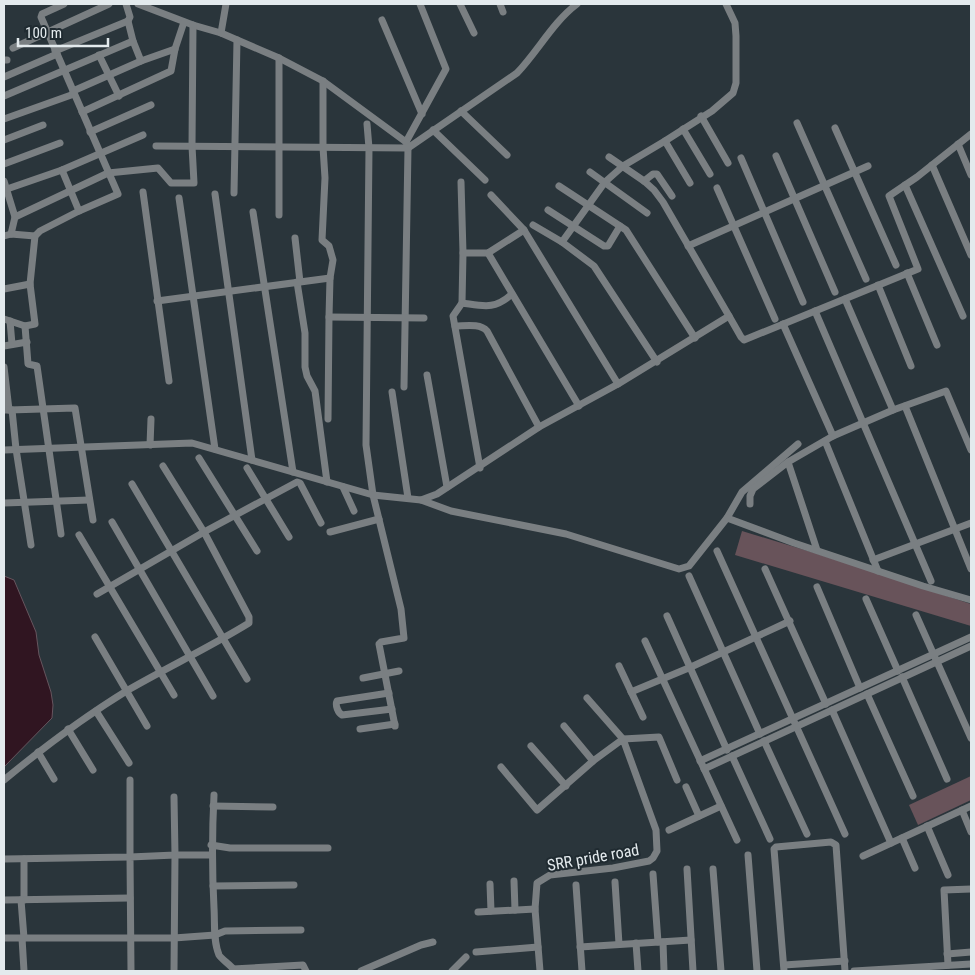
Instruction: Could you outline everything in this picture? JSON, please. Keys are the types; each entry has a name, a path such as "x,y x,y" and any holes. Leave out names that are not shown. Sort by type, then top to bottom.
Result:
{"street":[{"path":"64,4 42,14 42,17 73,93 100,153 108,173 118,194 79,211 35,236 8,235 15,217 5,185 62,170 100,153 143,135"},
{"path":"13,48 109,4"},
{"path":"126,4 130,17 128,20 133,41 141,61"},
{"path":"138,4 184,22 221,33 279,58 323,81 407,145"},
{"path":"221,33 226,4"},
{"path":"404,387 407,145 446,69 420,4"},
{"path":"460,4 474,33"},
{"path":"500,4 503,12"},
{"path":"156,146 368,148 407,145 433,130 517,73 530,59 563,14 577,4"},
{"path":"562,242 605,182 623,166 722,104 733,93 736,83 735,22 726,4"},
{"path":"4,77 128,20"},
{"path":"382,20 422,114"},
{"path":"82,112 171,71 175,49 184,22"},
{"path":"15,217 108,173 158,168 171,183 194,183 192,146 193,25"},
{"path":"234,193 237,40"},
{"path":"4,96 133,41"},
{"path":"4,119 73,93 141,61 175,49"},
{"path":"99,55 119,96"},
{"path":"279,58 279,215"},
{"path":"323,81 325,178 322,240 329,246 333,260 330,278 328,418"},
{"path":"90,132 151,106"},
{"path":"461,111 506,155"},
{"path":"701,116 728,163"},
{"path":"797,123 866,279"},
{"path":"360,729 395,725 379,644 404,638 401,610 379,519 366,445 367,124"},
{"path":"4,140 43,125"},
{"path":"835,128 896,265"},
{"path":"683,129 710,174"},
{"path":"433,130 484,180"},
{"path":"609,157 644,181 663,202 741,338 744,340 918,269 889,196 971,134"},
{"path":"665,141 690,183"},
{"path":"4,164 60,143"},
{"path":"958,144 971,175"},
{"path":"776,156 835,292"},
{"path":"741,158 803,302"},
{"path":"932,165 971,255"},
{"path":"688,246 868,166"},
{"path":"62,170 79,211"},
{"path":"590,172 647,213"},
{"path":"644,181 653,174 658,174 672,196"},
{"path":"461,182 462,303 453,316 480,468"},
{"path":"905,185 963,316"},
{"path":"560,186 620,226 631,236 695,338"},
{"path":"717,188 775,319"},
{"path":"143,192 169,381"},
{"path":"215,194 252,460"},
{"path":"491,195 524,230 618,384"},
{"path":"179,198 215,449"},
{"path":"548,210 606,247 620,226"},
{"path":"253,212 293,472"},
{"path":"533,225 562,242 598,270 656,362"},
{"path":"463,253 488,254 524,230"},
{"path":"7,320 25,326 35,324 30,284 35,236"},
{"path":"295,238 298,282 305,333 305,367 307,376 315,391 328,482"},
{"path":"488,254 579,406"},
{"path":"907,273 937,345"},
{"path":"157,301 330,278"},
{"path":"4,289 30,284"},
{"path":"878,285 912,366"},
{"path":"462,303 493,306 512,294"},
{"path":"845,299 893,410"},
{"path":"815,311 932,581"},
{"path":"421,500 437,494 480,468 539,427 656,362 729,316"},
{"path":"329,317 424,318"},
{"path":"7,320 12,344"},
{"path":"783,324 833,436"},
{"path":"25,326 28,364 38,366 42,408 50,448 61,534"},
{"path":"455,326 479,326 487,331 539,427"},
{"path":"4,346 27,342"},
{"path":"4,367 8,410 31,545"},
{"path":"426,375 447,487"},
{"path":"750,504 750,496 753,489 788,462 833,436 893,410 946,391 971,450"},
{"path":"392,392 408,498"},
{"path":"905,406 971,568"},
{"path":"8,410 76,408 80,447 93,520"},
{"path":"150,444 152,419"},
{"path":"825,441 878,571"},
{"path":"4,450 192,443 374,495 421,500 451,511 566,534 676,569 689,566 727,518 746,488 798,444"},
{"path":"199,458 257,551"},
{"path":"788,462 817,550"},
{"path":"4,780 68,729 96,711 160,672 249,623 249,617 204,532 163,466"},
{"path":"247,468 289,537"},
{"path":"98,594 172,550 297,482 300,483 321,523"},
{"path":"132,484 248,679"},
{"path":"343,487 354,511"},
{"path":"4,503 89,500"},
{"path":"727,518 878,571 971,600"},
{"path":"330,532 379,519"},
{"path":"112,522 213,696"},
{"path":"874,560 971,523"},
{"path":"79,535 174,695"},
{"path":"717,551 845,834"},
{"path":"765,569 826,704"},
{"path":"690,576 760,734"},
{"path":"816,587 860,688"},
{"path":"866,599 947,779"},
{"path":"916,615 971,738"},
{"path":"667,616 727,750"},
{"path":"631,692 691,667 790,621"},
{"path":"95,637 147,726"},
{"path":"700,761 860,688 900,674 935,658 971,637"},
{"path":"645,641 737,840"},
{"path":"935,658 971,646"},
{"path":"619,666 643,718"},
{"path":"363,678 399,672"},
{"path":"704,769 867,694 900,674"},
{"path":"389,693 338,701 336,704 342,715 392,709"},
{"path":"867,694 912,796"},
{"path":"587,698 623,739"},
{"path":"832,710 891,843"},
{"path":"96,711 129,763"},
{"path":"564,726 593,762"},
{"path":"68,729 93,770"},
{"path":"501,767 537,810 623,739 659,738 677,780"},
{"name":"SRR pride road","path":"540,971 536,883 550,875 613,868 649,861 654,858 656,830 623,739"},
{"path":"764,741 808,834"},
{"path":"531,746 566,786"},
{"path":"38,752 54,779"},
{"path":"732,756 770,839"},
{"path":"130,780 131,971"},
{"path":"686,787 699,816"},
{"path":"214,795 211,845 215,935 219,955 234,970 271,969 303,965 306,971"},
{"path":"174,797 174,971"},
{"path":"213,806 273,807"},
{"path":"669,830 721,806"},
{"path":"863,856 971,806"},
{"path":"962,810 971,832"},
{"path":"927,826 948,875"},
{"path":"902,838 915,868"},
{"path":"845,961 784,968 774,849 776,846 831,842 836,845 845,961 845,971"},
{"path":"211,845 230,848 328,848"},
{"path":"4,859 212,855"},
{"path":"748,855 758,971"},
{"path":"24,859 22,900 24,971"},
{"path":"687,869 693,971"},
{"path":"713,869 721,971"},
{"path":"653,874 664,971"},
{"path":"514,881 515,910"},
{"path":"615,882 619,944"},
{"path":"490,884 491,911"},
{"path":"213,886 294,885"},
{"path":"576,885 582,971"},
{"path":"948,965 944,890 971,888"},
{"path":"4,900 130,898"},
{"path":"478,912 536,909"},
{"path":"4,938 174,938 215,935 225,930 301,930"},
{"path":"580,947 690,940"},
{"path":"361,971 421,945 433,942"},
{"path":"636,943 638,971"},
{"path":"476,952 538,947"},
{"path":"947,954 971,952"},
{"path":"452,971 466,957"},
{"path":"854,971 971,964"}],"shaded area":[{"path":"742,531 971,604 971,626 735,555"},
{"path":"4,576 14,580 36,632 39,655 51,692 53,705 52,718 4,767"},
{"path":"971,776 971,800 918,825 909,805"}]}
